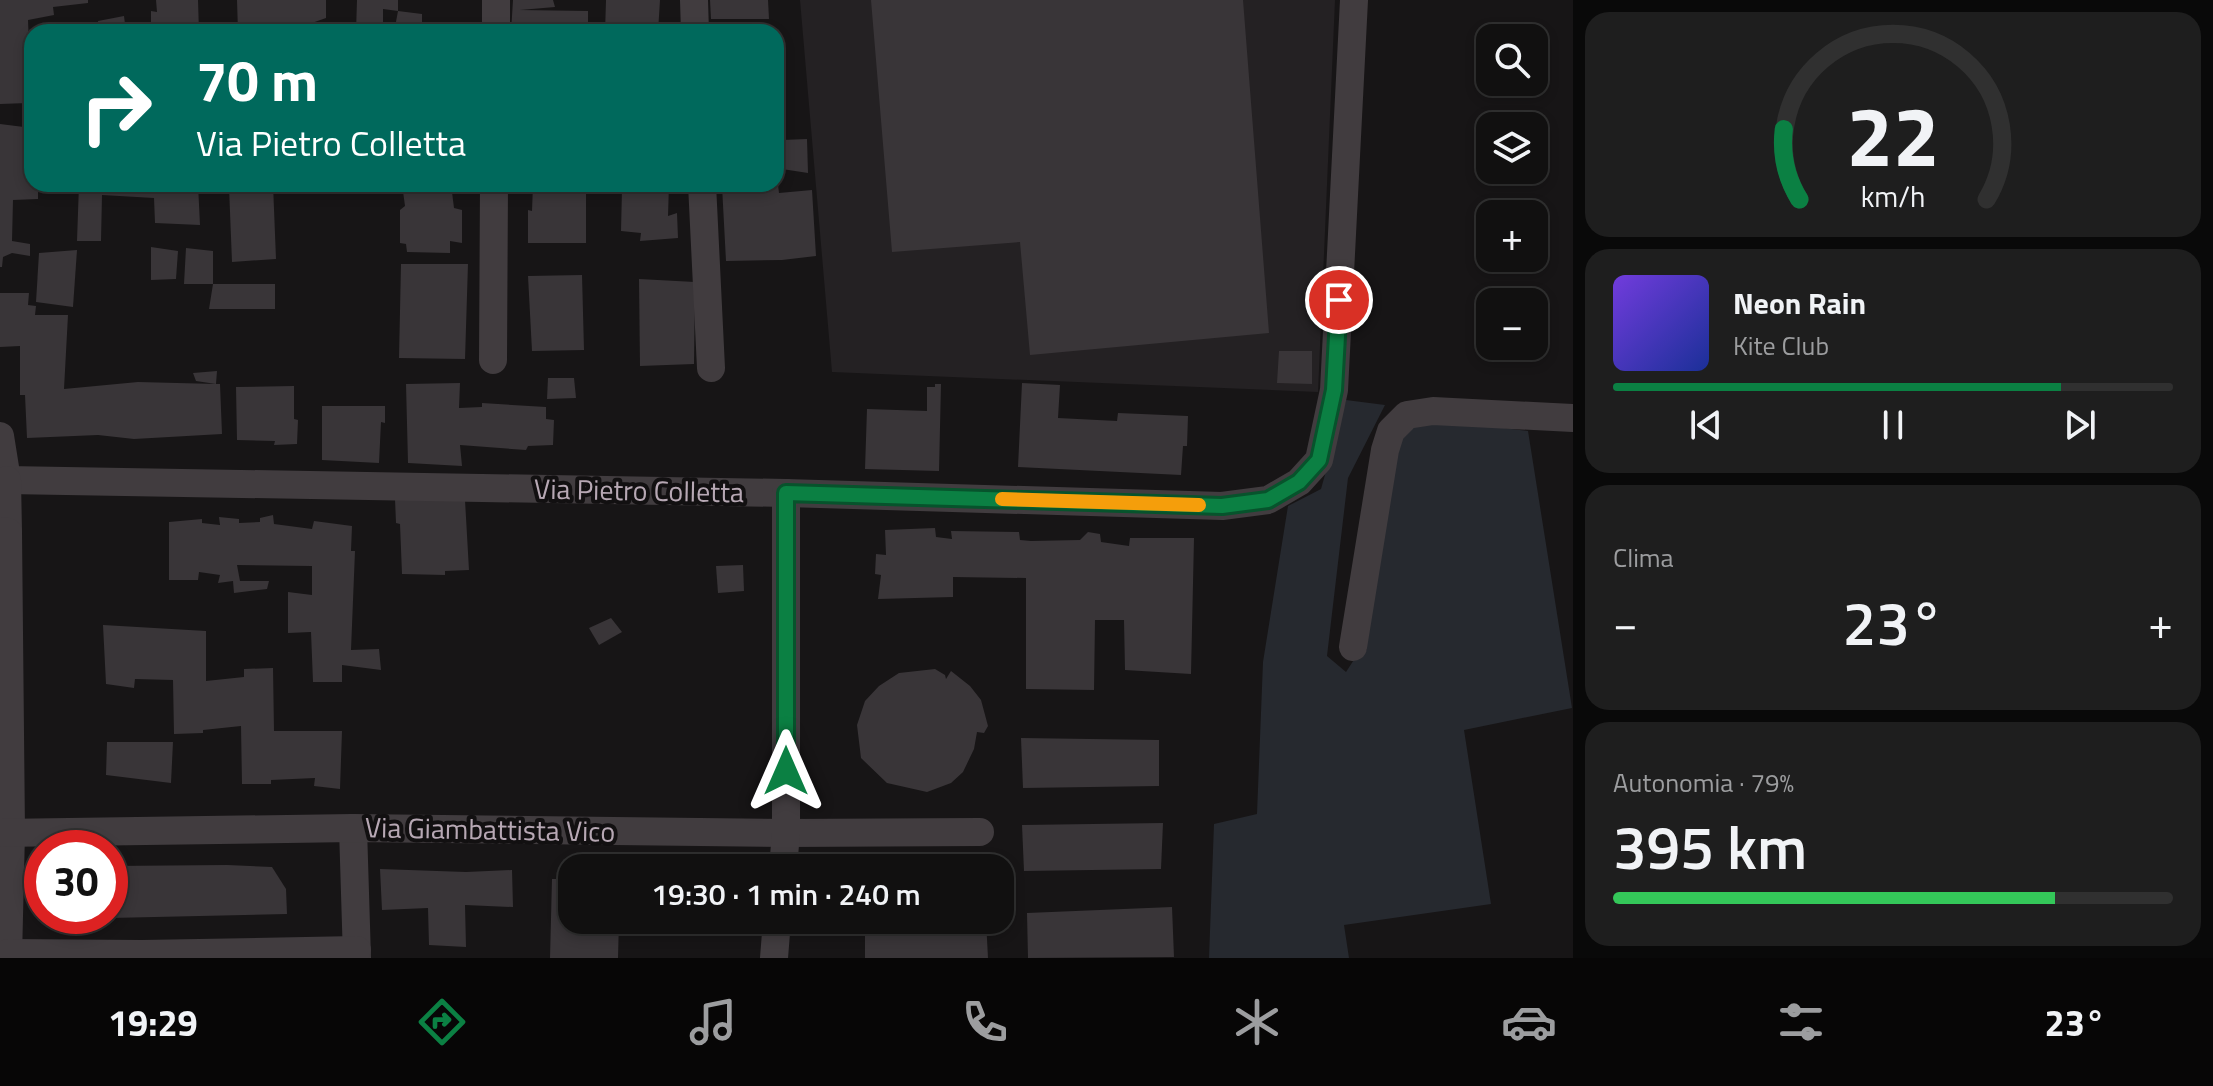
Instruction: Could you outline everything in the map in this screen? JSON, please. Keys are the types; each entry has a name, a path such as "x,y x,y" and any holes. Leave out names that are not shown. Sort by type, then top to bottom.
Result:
{"street":[{"path":"496,0 496,24"},
{"path":"694,0 695,24"},
{"name":"Via Pietro Colletta","path":"7,480 786,493 1222,506 1268,500 1299,482 1319,460 1334,390 1354,0"},
{"path":"493,360 494,192"},
{"path":"702,192 711,368"},
{"path":"1353,647 1385,450 1391,431 1407,415 1433,411 1573,418"},
{"path":"0,436 7,480 4,531 8,956 357,954 353,828"},
{"path":"784,854 786,493"},
{"name":"Via Giambattista Vico","path":"6,833 353,828 980,832"},
{"path":"774,958 776,934"}],"shaded area":[{"path":"800,0 1335,0 1318,392 832,372"},
{"path":"1346,400 1385,405 1348,478 1327,656 1346,672 1359,652 1367,650 1362,633 1401,430 1436,420 1528,431 1572,708 1464,730 1491,904 1344,925 1349,958 1209,958 1214,824 1257,814 1263,662 1288,506 1321,489"}],"building":[{"path":"0,0 88,0 88,3 53,7 54,15 28,20 28,24 24,24 24,103 0,104"},
{"path":"156,0 198,0 199,24 151,24 151,11 157,12"},
{"path":"237,0 326,0 326,18 309,24 238,24"},
{"path":"357,0 398,0 398,11 383,9 383,24 356,24"},
{"path":"513,0 553,0 555,7 520,10 588,11 588,24 512,24"},
{"path":"606,0 660,0 658,24 605,24"},
{"path":"710,0 768,0 769,19 711,19"},
{"path":"871,0 1243,0 1269,333 1030,355 1020,242 892,252"},
{"path":"398,11 422,14 422,24 396,24"},
{"path":"124,16 125,24 98,24 98,21"},
{"path":"0,124 24,127 24,192 38,192 38,199 13,200 12,241 30,244 30,256 12,253 3,257 0,267"},
{"path":"807,139 808,173 784,169 784,140"},
{"path":"812,190 816,256 726,261 722,192"},
{"path":"79,192 198,192 200,225 155,223 154,198 102,195 101,241 77,241"},
{"path":"229,192 273,192 276,259 232,262"},
{"path":"403,192 452,192 454,208 462,210 462,243 450,241 450,253 407,252 406,244 400,243 400,210 405,206"},
{"path":"533,192 586,192 586,243 528,243 528,210 532,211"},
{"path":"622,192 669,192 668,216 677,213 678,238 640,241 641,233 621,231"},
{"path":"151,247 178,251 176,279 151,280"},
{"path":"186,248 213,251 213,284 184,284"},
{"path":"77,250 73,307 36,302 39,253"},
{"path":"401,264 468,264 465,359 399,358"},
{"path":"582,275 584,350 532,351 528,276"},
{"path":"639,279 695,282 694,364 640,366"},
{"path":"213,284 275,284 275,309 209,309"},
{"path":"0,293 29,293 28,305 36,306 35,315 68,315 64,389 138,382 220,384 222,434 134,439 98,435 27,438 25,395 20,395 20,346 0,347"},
{"path":"1279,351 1312,351 1312,384 1277,383"},
{"path":"217,371 216,384 196,381 193,373"},
{"path":"548,378 574,378 576,398 547,399"},
{"path":"460,383 459,408 482,407 482,403 546,407 546,419 554,420 553,445 528,446 526,450 460,445 462,466 408,463 406,384"},
{"path":"1022,383 1060,385 1058,418 1117,421 1118,413 1188,416 1187,446 1183,446 1181,475 1018,467"},
{"path":"935,384 941,384 939,471 865,469 867,409 927,411 927,387 935,387"},
{"path":"294,386 297,444 274,445 275,441 237,440 236,387"},
{"path":"322,406 385,406 379,463 322,460"},
{"path":"395,499 465,500 469,570 445,571 445,575 402,574 400,524 396,523"},
{"path":"273,515 274,524 312,529 314,521 352,526 351,551 355,551 351,650 379,649 381,670 342,665 342,682 313,682 311,632 288,633 288,592 312,595 312,566 237,565 240,581 269,581 267,589 234,593 233,581 218,583 220,575 199,572 198,580 169,580 169,522 202,519 202,523 220,525 219,517 239,519 239,523 260,522 260,518"},
{"path":"935,528 936,537 952,539 951,531 1019,532 1020,540 1031,541 1080,540 1088,532 1100,534 1101,542 1129,546 1130,538 1194,538 1191,674 1125,670 1124,620 1095,620 1094,690 1026,689 1026,578 953,577 953,597 878,599 881,575 875,574 876,554 886,555 885,530"},
{"path":"743,565 744,591 718,593 716,566"},
{"path":"611,618 622,632 599,645 589,628"},
{"path":"103,625 206,631 206,681 244,677 244,669 273,668 274,731 342,731 340,789 314,786 315,778 242,784 241,726 203,730 203,733 174,734 173,680 135,679 134,688 106,684"},
{"path":"935,669 946,679 951,671 970,686 981,700 988,726 984,733 977,732 974,749 963,772 951,783 927,792 887,783 861,758 857,725 865,701 879,686 899,673"},
{"path":"1021,738 1159,740 1159,786 1023,788"},
{"path":"107,742 173,742 171,783 106,775"},
{"path":"1163,823 1161,869 1024,871 1022,825"},
{"path":"128,866 272,867 286,889 287,914 128,918"},
{"path":"380,869 512,870 513,907 465,905 466,947 429,945 428,908 382,910"},
{"path":"552,879 558,879 558,934 619,934 618,958 550,958"},
{"path":"1172,907 1174,957 1028,958 1027,913"},
{"path":"865,934 987,934 988,958 865,958"}],"slow traffic":[{"path":"1002,499 1199,505"}],"route":[{"path":"786,771 786,493 1222,506 1268,500 1299,482 1319,460 1334,390 1339,300"}]}
